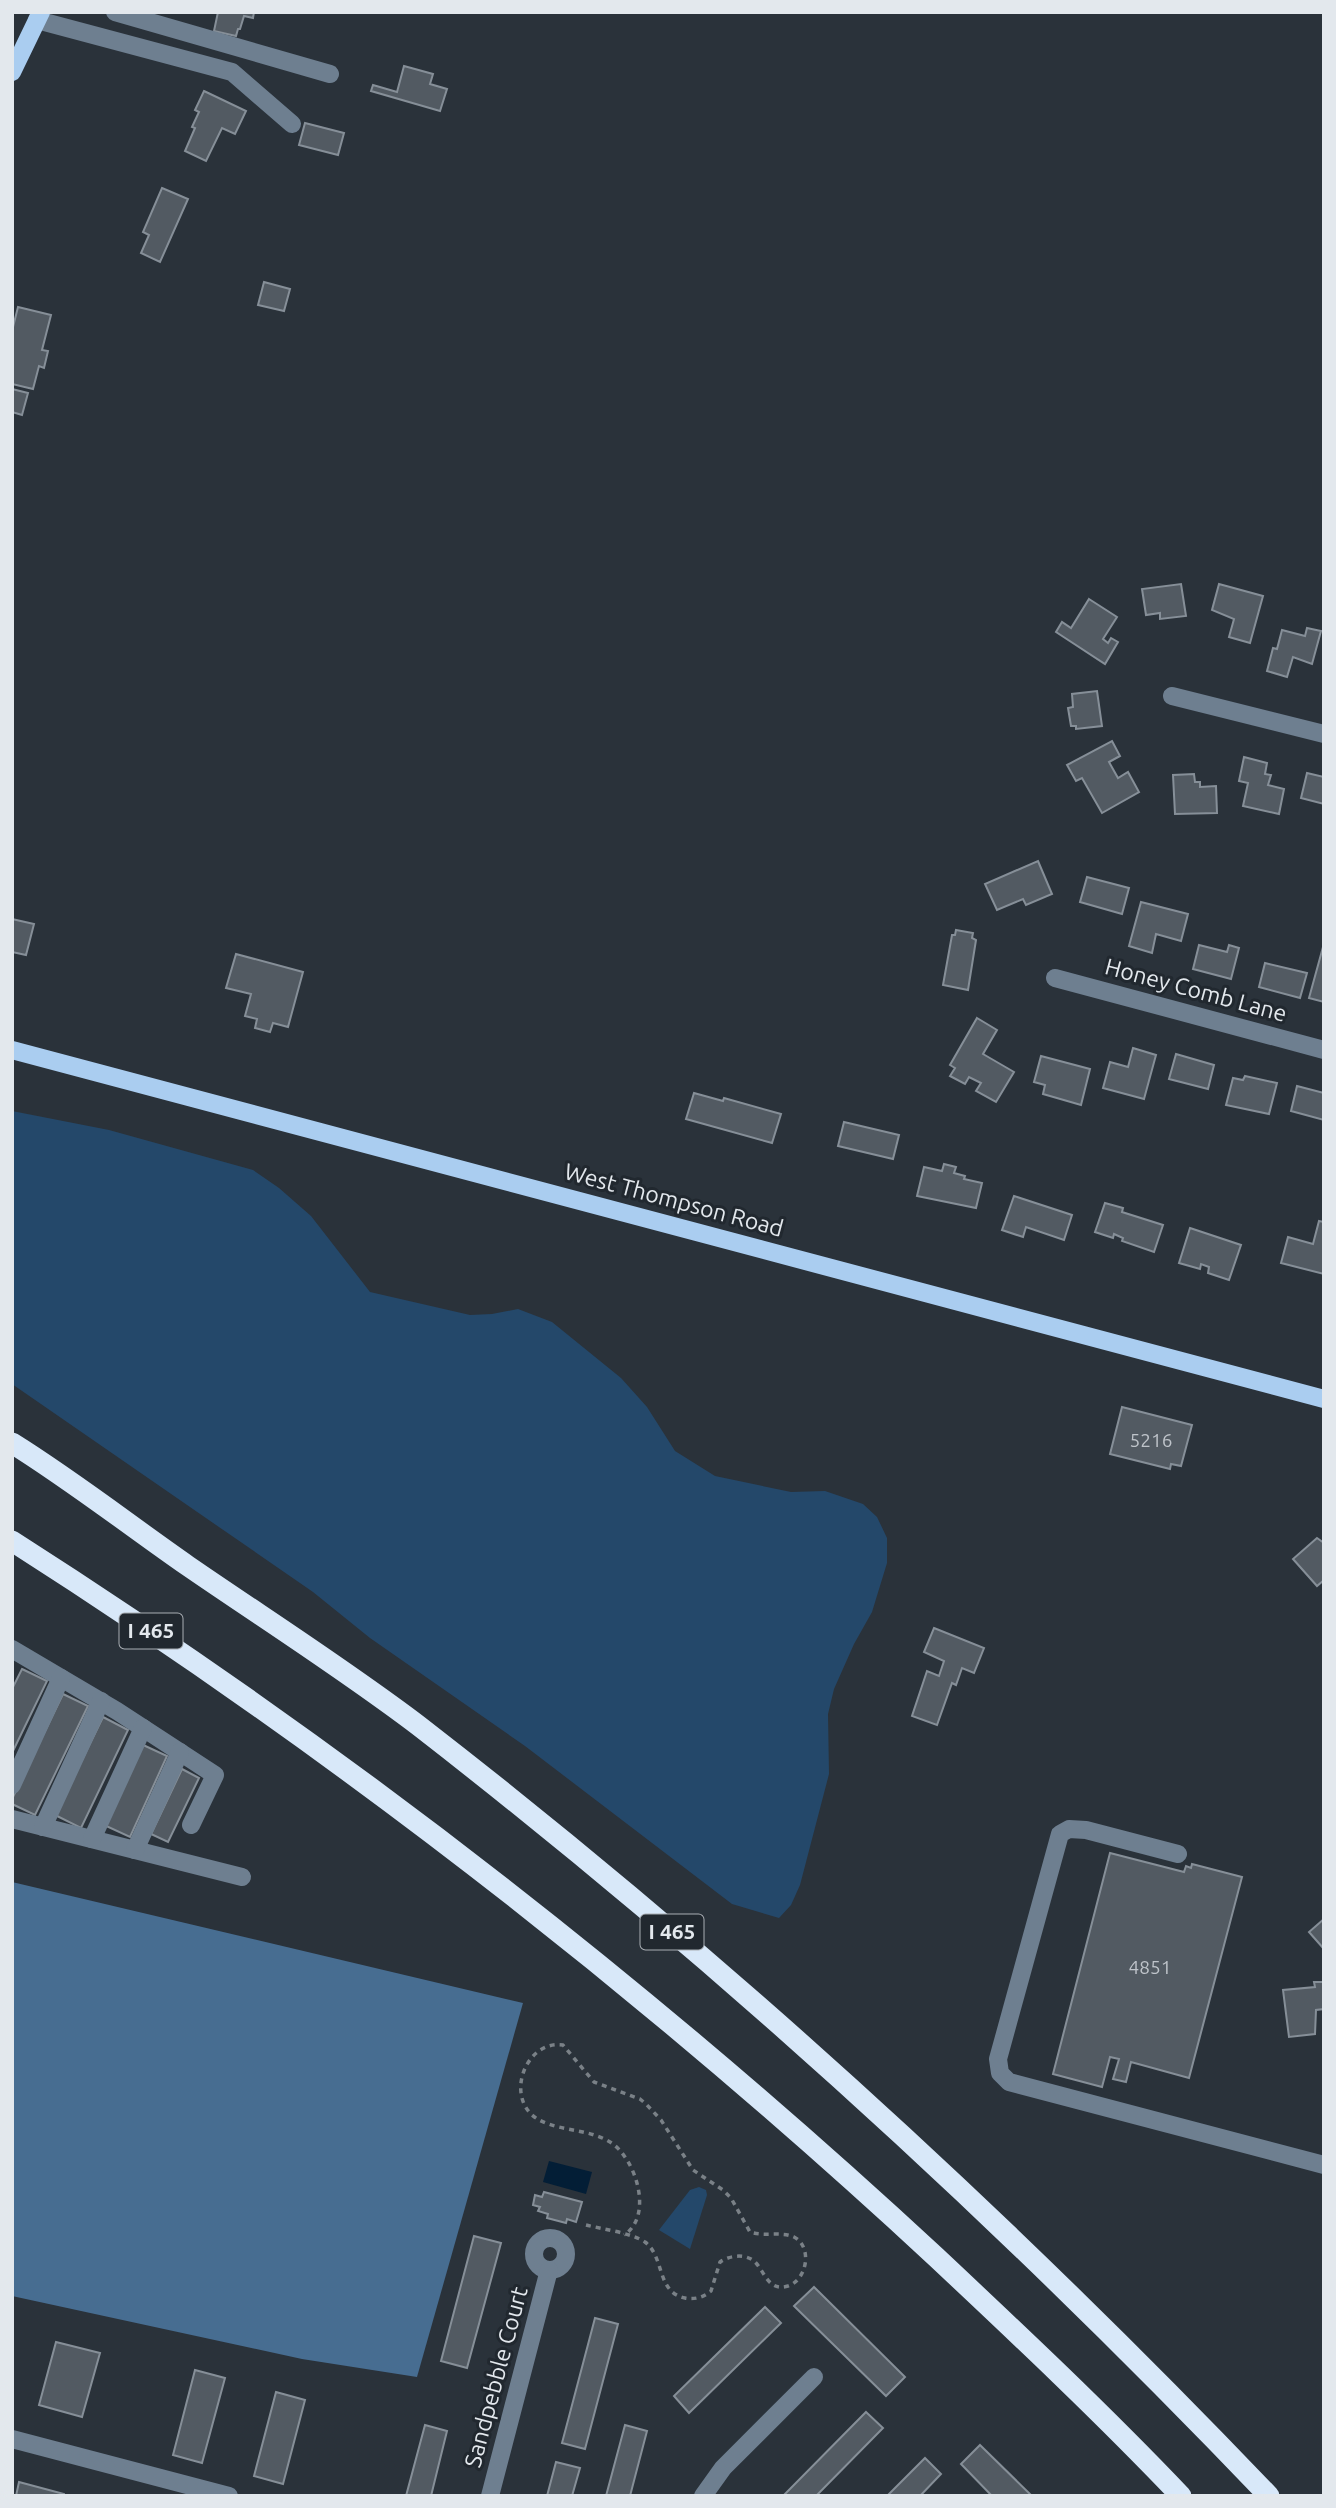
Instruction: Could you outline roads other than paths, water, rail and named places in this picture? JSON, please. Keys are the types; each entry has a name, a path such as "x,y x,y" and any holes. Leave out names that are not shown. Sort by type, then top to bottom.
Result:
{"highway":[{"name":"I 465","path":"12,1443 195,1571 330,1661 416,1724 576,1851 836,2074 1086,2310 1269,2496"},
{"name":"I 465","path":"12,1541 147,1629 335,1762 620,1982 872,2198 1041,2355 1181,2496"}],"main road":[{"path":"12,72 39,16"},
{"name":"West Thompson Road","path":"12,1050 1324,1399"}],"street":[{"path":"115,12 330,74"},
{"path":"39,16 232,72 292,124"},
{"path":"1172,696 1324,734"},
{"name":"Honey Comb Lane","path":"1055,978 1324,1050"},
{"path":"12,1670 16,1651 101,1701 215,1775 191,1825"},
{"path":"12,1785 61,1678"},
{"path":"43,1827 101,1701"},
{"path":"92,1839 143,1728"},
{"path":"135,1850 180,1752"},
{"path":"12,1819 242,1877"},
{"path":"1178,1854 1086,1830 1069,1829 1060,1834 998,2059 1002,2077 1009,2082 1324,2165"},
{"name":"Sandpebble Court","path":"490,2496 549,2270"},
{"path":"703,2496 723,2468 814,2377"},
{"path":"12,2438 229,2496"}]}
